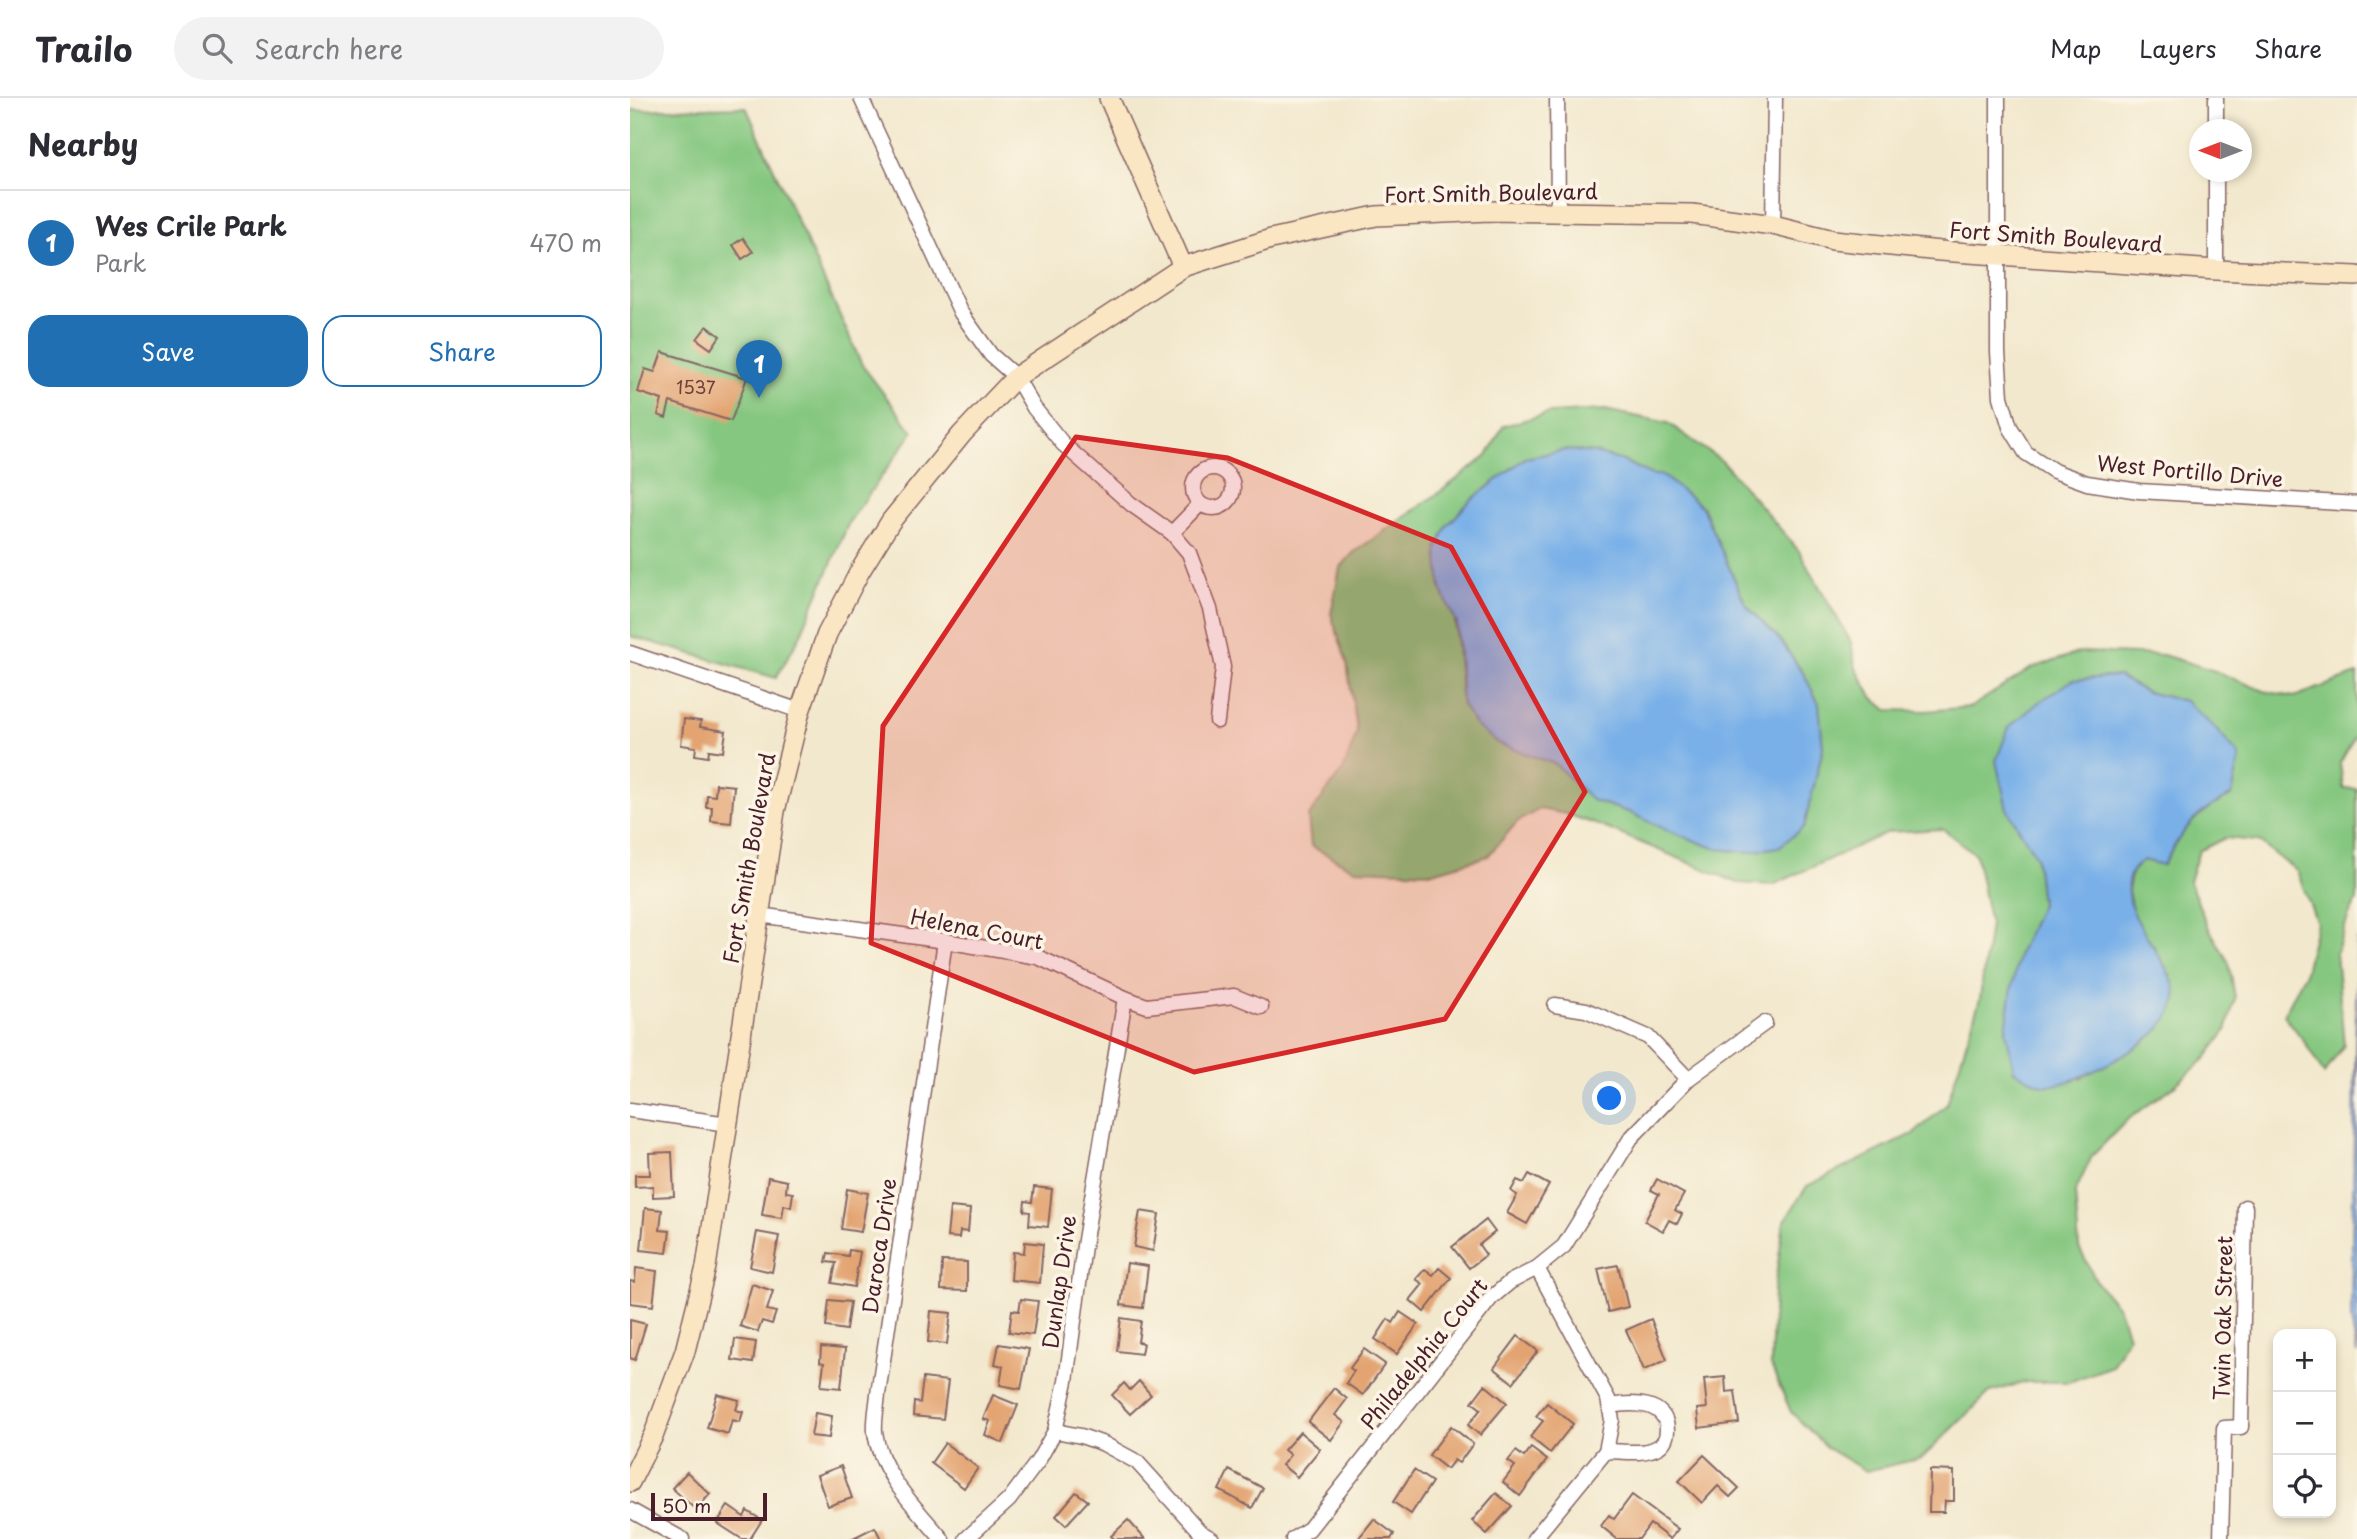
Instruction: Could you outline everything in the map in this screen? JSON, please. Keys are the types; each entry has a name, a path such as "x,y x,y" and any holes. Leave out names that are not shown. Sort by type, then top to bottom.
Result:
{"street":[{"path":"861,98 961,313 990,355 1017,377 1034,408 1063,444 1131,505 1172,533 1189,553 1210,609 1223,667 1217,721"},
{"path":"1109,98 1184,267"},
{"path":"1557,98 1558,211"},
{"path":"1773,225 1775,98"},
{"path":"1998,98 1999,255"},
{"path":"2216,98 2216,119"},
{"path":"2216,182 2216,270"},
{"name":"Fort Smith Boulevard","path":"630,1482 654,1434 685,1352 706,1268 775,811 800,710 827,634 860,571 891,521 962,434 1017,377 1184,267 1271,239 1376,216 1490,211 1692,214 1773,225 1833,240 2216,270 2357,276"},
{"name":"West Portillo Drive","path":"1999,255 1998,352 2001,397 2010,427 2026,453 2054,471 2087,483 2138,491 2357,504"},
{"path":"1172,533 1200,504"},
{"path":"630,653 800,710"},
{"name":"Helena Court","path":"759,915 1038,957 1147,1006 1234,996 1261,1007"},
{"name":"Daroca Drive","path":"942,1539 893,1477 882,1459 875,1431 880,1380 945,941"},
{"name":"Dunlap Drive","path":"965,1539 1009,1500 1038,1461 1055,1431 1066,1381 1084,1245 1125,998"},
{"path":"1555,1005 1586,1010 1648,1037 1688,1079"},
{"name":"Philadelphia Court","path":"1293,1539 1309,1530 1491,1298 1510,1282 1537,1268 1564,1246 1631,1138 1688,1079 1765,1023"},
{"path":"630,1110 728,1124"},
{"name":"Twin Oak Street","path":"2221,1539 2224,1428 2241,1427 2245,1207"},
{"path":"1534,1539 1606,1451 1612,1427 1610,1406 1537,1268"},
{"path":"1606,1451 1647,1451 1663,1443 1667,1435 1665,1417 1660,1411 1636,1404 1610,1406"},
{"path":"1055,1431 1104,1444 1138,1462 1200,1532 1212,1539"},
{"path":"630,1510 682,1539"}],"highlighted area":[{"path":"1076,437 1228,458 1451,547 1585,792 1445,1019 1194,1072 871,943 883,726"}],"green space":[{"path":"746,107 862,365 913,432 849,522 800,636 776,678 630,636 630,110"},
{"path":"1605,410 1668,423 1723,462 1799,551 1851,642 1855,666 1872,697 1887,710 1926,711 1971,707 2032,668 2081,652 2163,655 2215,671 2264,691 2294,697 2357,674 2357,733 2340,763 2343,788 2357,789 2357,900 2336,953 2344,1045 2324,1074 2284,1015 2304,975 2317,923 2297,871 2258,841 2225,838 2199,851 2189,881 2206,923 2229,963 2235,998 2226,1031 2206,1058 2173,1087 2127,1120 2092,1156 2075,1192 2079,1248 2098,1284 2118,1307 2128,1336 2112,1366 2069,1382 2026,1382 1990,1392 1922,1458 1866,1471 1827,1448 1791,1412 1771,1366 1774,1291 1784,1222 1807,1186 1915,1133 1947,1104 1980,999 1990,924 1976,855 1943,829 1888,832 1773,885 1738,883 1601,826 1566,814 1540,809 1517,822 1488,856 1433,872 1354,869 1311,846 1308,817 1344,768 1357,732 1347,663 1331,614 1340,568 1353,553 1487,456 1503,426 1550,413","holes":["1525,458 1623,461 1653,475 1702,507 1746,605 1780,640 1805,676 1823,748 1804,827 1717,849 1631,813 1572,779 1555,764 1499,744 1462,705 1447,526 1469,502","2117,676 2146,692 2185,701 2232,795 2207,809 2191,823 2163,865 2144,860 2132,871 2128,890 2132,911 2144,935 2156,949 2155,1033 2081,1078 2006,1030 2019,954 2041,905 2036,857"]}],"water":[{"path":"1566,450 1595,453 1623,461 1652,475 1662,475 1702,507 1746,605 1780,640 1805,676 1819,704 1823,748 1804,827 1779,847 1748,852 1717,849 1631,813 1592,800 1555,764 1499,744 1476,726 1462,705 1457,624 1441,589 1437,549 1447,526 1469,502 1525,458"},
{"path":"2117,676 2146,692 2185,701 2212,725 2240,756 2232,795 2207,809 2191,823 2163,865 2144,860 2137,865 2128,885 2129,900 2135,916 2172,979 2176,998 2170,1015 2154,1034 2117,1059 2069,1081 2043,1085 2014,1071 2006,1030 2019,953 2041,904 2036,857 2007,809 1996,761 2009,727 2039,702 2073,680"},
{"path":"2357,939 2357,1354 2351,1319"}],"building":[{"path":"743,238 753,252 742,259 733,245"},
{"path":"707,326 720,336 711,349 697,339"},
{"path":"662,352 747,378 731,421 670,402 666,418 658,415 662,400 638,392 645,369 655,372"},
{"path":"684,719 701,721 700,727 726,731 723,752 709,750 708,757 695,755 696,747 681,745"},
{"path":"716,784 734,786 731,823 711,821 712,807 706,807 707,795 715,796"},
{"path":"672,1152 674,1196 653,1197 653,1186 635,1187 635,1175 650,1175 649,1153"},
{"path":"1529,1174 1549,1185 1527,1224 1507,1213 1517,1195 1511,1191 1517,1180 1524,1183"},
{"path":"768,1177 787,1181 786,1192 793,1193 791,1207 784,1205 782,1218 762,1215"},
{"path":"1657,1179 1684,1194 1675,1210 1682,1214 1677,1224 1669,1220 1663,1231 1645,1221 1659,1194 1651,1190"},
{"path":"1034,1187 1052,1189 1048,1227 1029,1225 1030,1212 1024,1211 1025,1201 1032,1202"},
{"path":"847,1189 868,1193 861,1232 841,1229"},
{"path":"950,1207 970,1209 968,1232 960,1231 959,1238 947,1237"},
{"path":"645,1208 662,1210 660,1230 670,1231 667,1253 641,1250"},
{"path":"1140,1211 1159,1214 1153,1251 1134,1247"},
{"path":"1486,1220 1495,1232 1479,1245 1486,1255 1469,1268 1452,1247"},
{"path":"757,1232 779,1236 772,1272 750,1267"},
{"path":"1025,1242 1043,1244 1040,1283 1011,1280 1013,1252 1024,1253"},
{"path":"849,1250 860,1252 854,1287 832,1283 836,1263 826,1262 828,1253 848,1256"},
{"path":"942,1261 967,1262 967,1291 941,1290"},
{"path":"1127,1263 1148,1266 1143,1308 1121,1305"},
{"path":"1618,1265 1628,1307 1608,1312 1598,1269"},
{"path":"636,1268 657,1271 653,1306 630,1303 630,1281 635,1282"},
{"path":"1439,1268 1451,1278 1424,1312 1410,1300 1423,1284 1416,1279 1425,1269 1433,1275"},
{"path":"752,1284 773,1291 767,1310 776,1312 772,1324 762,1321 758,1332 740,1326"},
{"path":"1021,1299 1038,1301 1033,1335 1009,1332 1012,1310 1019,1311"},
{"path":"829,1300 850,1302 846,1330 826,1327"},
{"path":"931,1311 951,1313 947,1344 928,1342"},
{"path":"1400,1312 1418,1324 1397,1354 1375,1339 1388,1319 1393,1323"},
{"path":"1121,1318 1141,1321 1138,1342 1143,1343 1141,1354 1117,1351"},
{"path":"1651,1319 1667,1360 1644,1370 1626,1330"},
{"path":"630,1320 646,1324 635,1360 630,1358"},
{"path":"1518,1336 1538,1351 1513,1383 1494,1368"},
{"path":"735,1339 756,1342 753,1363 732,1360"},
{"path":"999,1344 1029,1349 1021,1389 1000,1385 1003,1366 995,1364"},
{"path":"821,1347 845,1349 841,1388 821,1386 824,1363 820,1362"},
{"path":"1364,1349 1385,1364 1363,1395 1346,1383 1354,1371 1350,1368"},
{"path":"1725,1377 1726,1392 1735,1391 1739,1423 1699,1428 1697,1409 1707,1408 1704,1379"},
{"path":"923,1378 948,1381 943,1419 913,1416 914,1402 920,1403"},
{"path":"1139,1381 1151,1395 1130,1414 1112,1395 1124,1383 1130,1390"},
{"path":"1485,1385 1507,1403 1480,1435 1468,1425 1481,1409 1472,1402"},
{"path":"1334,1388 1347,1399 1335,1415 1344,1422 1331,1440 1308,1422"},
{"path":"717,1394 739,1400 736,1410 743,1412 740,1422 732,1420 728,1434 707,1428"},
{"path":"993,1395 1018,1405 1003,1443 985,1435 990,1421 983,1419"},
{"path":"1547,1403 1573,1424 1550,1453 1530,1437 1543,1421 1536,1416"},
{"path":"815,1413 832,1416 829,1438 811,1436"},
{"path":"1451,1426 1473,1444 1459,1463 1454,1460 1447,1469 1429,1455"},
{"path":"1300,1432 1320,1449 1297,1477 1282,1465 1290,1455 1284,1450"},
{"path":"945,1443 978,1468 964,1488 931,1463"},
{"path":"1531,1448 1547,1460 1520,1496 1503,1482 1515,1466 1508,1461 1516,1451 1524,1457"},
{"path":"1704,1455 1739,1488 1730,1497 1718,1486 1702,1503 1679,1481"},
{"path":"841,1466 852,1498 828,1506 817,1475"},
{"path":"1229,1470 1263,1488 1252,1508 1219,1490"},
{"path":"1414,1470 1432,1482 1411,1514 1393,1502"},
{"path":"1930,1470 1954,1471 1954,1501 1945,1501 1944,1512 1929,1512"},
{"path":"687,1472 710,1494 696,1510 672,1488"},
{"path":"1076,1492 1088,1501 1066,1525 1056,1516"},
{"path":"1496,1493 1512,1506 1487,1534 1472,1521"},
{"path":"1632,1495 1678,1529 1670,1539 1650,1524 1639,1539 1617,1539 1601,1526 1609,1515 1614,1519"},
{"path":"728,1506 744,1517 747,1511 762,1520 750,1539 742,1539 717,1523"},
{"path":"1374,1519 1394,1534 1391,1539 1358,1539"},
{"path":"1128,1520 1145,1539 1114,1539 1111,1536"},
{"path":"875,1527 881,1539 851,1539"}],"place":[{"name":"Wes Crile Park","path":"759,398"}]}
